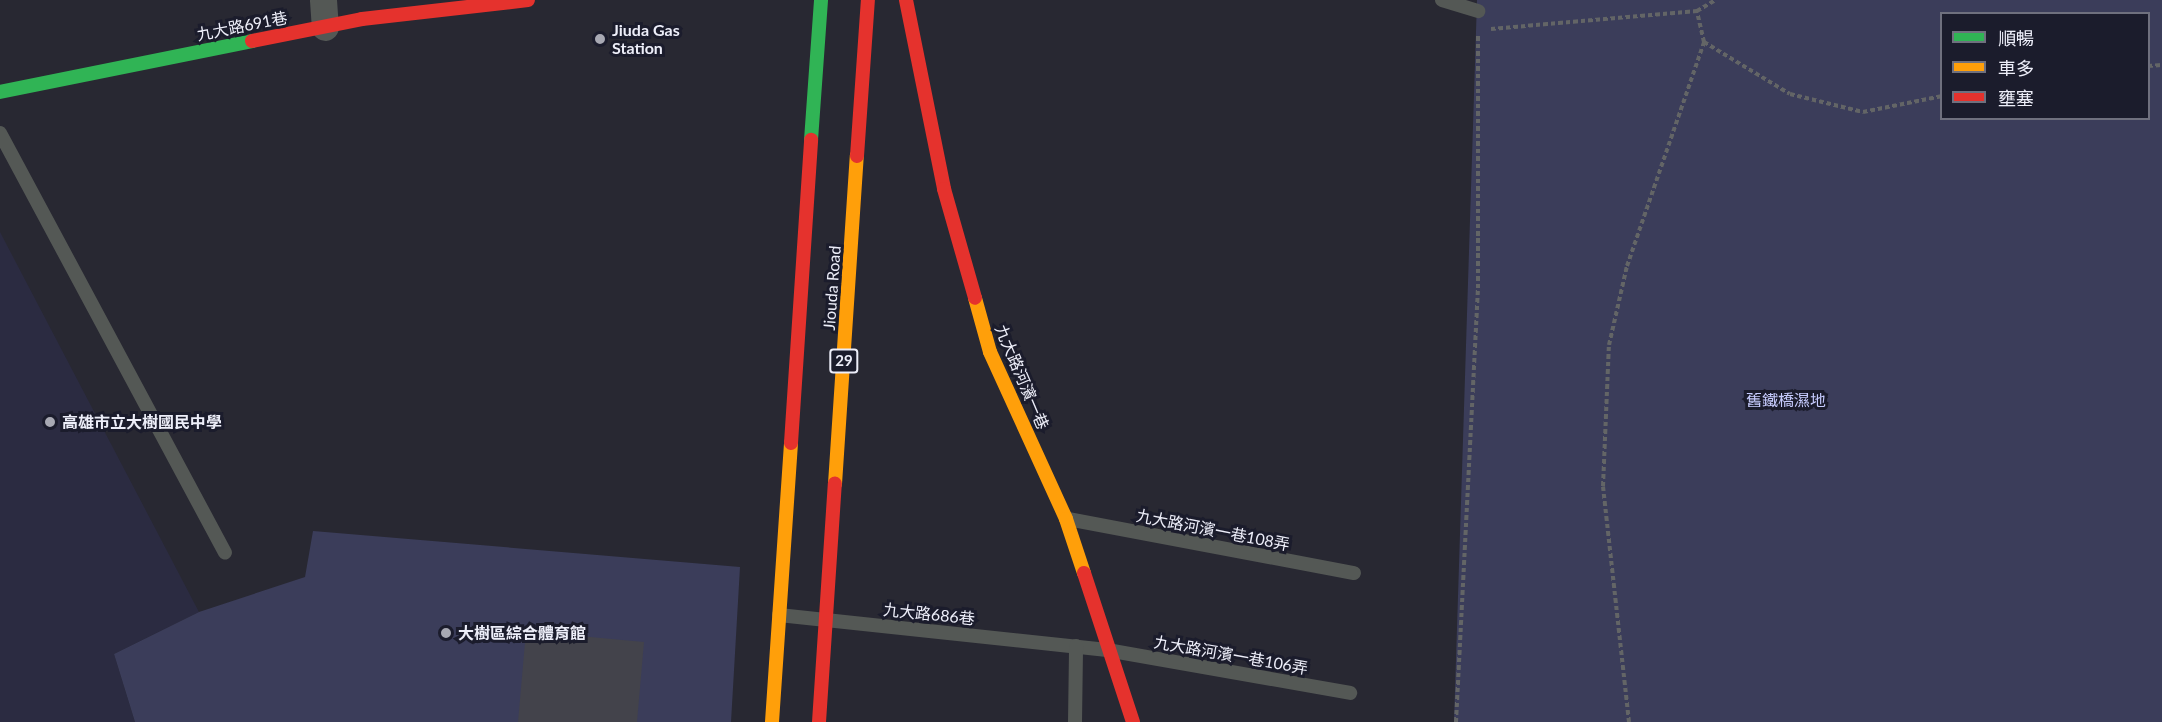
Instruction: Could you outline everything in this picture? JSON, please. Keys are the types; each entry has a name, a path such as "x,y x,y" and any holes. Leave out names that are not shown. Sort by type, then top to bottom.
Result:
{"main road":[{"name":"九大路691巷","path":"0,92 325,27 528,0"},
{"name":"Jiouda Road","path":"772,722 821,0"},
{"name":"Jiouda Road","path":"819,722 868,0"},
{"name":"九大路河濱一巷","path":"906,0 944,189 990,352 1066,519 1132,722"}],"street":[{"path":"323,0 325,27"}],"lane":[{"path":"1442,0 1478,10"},
{"path":"0,133 225,552"},
{"name":"九大路河濱一巷108弄","path":"1066,519 1354,573"},
{"name":"九大路686巷","path":"779,615 1107,650"},
{"path":"1074,722 1076,646"},
{"name":"九大路河濱一巷106弄","path":"1107,650 1350,693"}],"path":[{"path":"1456,722 1478,288 1478,30 1697,10 1715,0"},
{"path":"1629,722 1603,486 1609,345 1627,266 1704,42 1697,10"},
{"path":"1704,42 1790,94 1863,112 1940,96"}],"shaded area":[{"name":"高雄市立大樹國民中學","path":"0,232 199,612 114,654 135,722 0,722"}],"green space":[{"name":"舊鐵橋濕地","path":"1477,0 2162,0 2162,722 1454,722"},
{"name":"大樹區綜合體育館","path":"313,531 740,567 731,722 135,722 114,654 199,612 305,577"}],"building":[{"path":"526,631 644,642 637,722 518,722"}],"traffic: fast":[{"path":"811,140 821,0"},
{"path":"0,92 252,41"}],"traffic: slow":[{"path":"835,484 857,156"},
{"path":"975,298 990,352 1066,519 1084,573"},
{"path":"772,722 791,443"}],"traffic: jam":[{"path":"252,41 362,19 528,0"},
{"path":"857,156 868,0"},
{"path":"906,0 944,189 975,298"},
{"path":"791,443 811,140"},
{"path":"819,722 835,484"},
{"path":"1084,573 1133,722"}],"place":[{"name":"Jiuda Gas Station","path":"600,39"},
{"name":"高雄市立大樹國民中學","path":"50,422"},
{"name":"大樹區綜合體育館","path":"446,633"}]}
